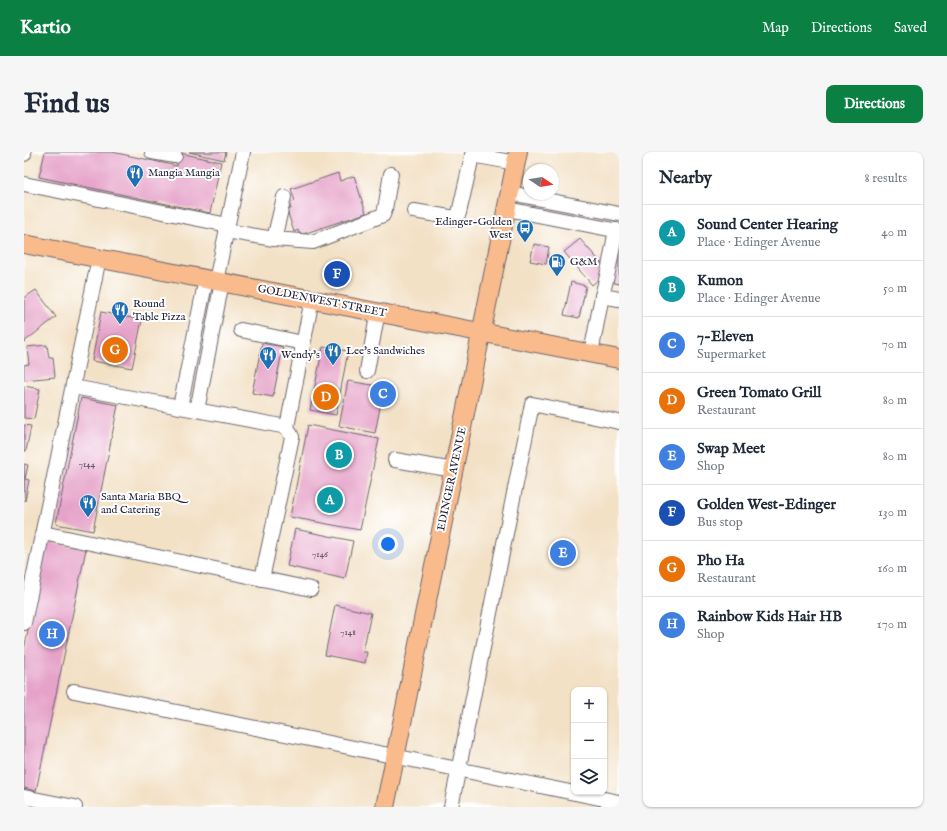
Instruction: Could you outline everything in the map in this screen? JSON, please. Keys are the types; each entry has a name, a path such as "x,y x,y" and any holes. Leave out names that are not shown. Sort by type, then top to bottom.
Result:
{"main road":[{"name":"EDINGER AVENUE","path":"385,807 517,157"},
{"name":"GOLDENWEST STREET","path":"24,244 378,311 619,359"}],"lane":[{"path":"152,152 175,156"},
{"path":"180,407 215,280 243,152"},
{"path":"414,211 455,218 459,213 473,153 517,157"},
{"path":"24,184 274,239 313,242 378,218 386,209 391,174"},
{"path":"274,239 284,197"},
{"path":"508,201 619,214"},
{"path":"508,201 618,231 602,296 591,353"},
{"path":"24,623 99,258"},
{"path":"197,410 215,280"},
{"path":"602,296 619,299"},
{"path":"262,579 292,437 286,427 312,299"},
{"path":"368,371 378,311"},
{"path":"241,330 303,343"},
{"path":"73,387 286,427"},
{"path":"451,807 532,404 619,422"},
{"path":"395,460 454,470"},
{"path":"43,533 311,589"},
{"path":"74,691 619,802"},
{"path":"24,797 75,807"}],"building":[{"path":"45,152 112,152 177,166 180,153 221,162 210,213 39,177"},
{"path":"189,152 226,152 224,160"},
{"path":"338,173 340,181 354,176 366,213 300,235 298,230 294,232 287,210 291,209 289,203 295,201 291,189"},
{"path":"580,239 608,271 592,285 564,252"},
{"path":"534,244 549,247 546,264 530,261"},
{"path":"616,252 619,252 619,284 610,282"},
{"path":"571,282 586,286 579,318 564,315"},
{"path":"36,290 56,317 24,342 24,298"},
{"path":"101,312 142,320 132,368 92,361"},
{"name":"Wendy's","path":"262,343 283,347 273,397 252,393"},
{"path":"47,345 49,358 53,357 55,377 24,380 24,365 29,364 27,347"},
{"path":"323,347 348,351 336,415 310,410"},
{"path":"348,381 384,387 375,433 339,426"},
{"path":"24,386 40,389 34,419 24,418"},
{"path":"81,398 118,405 93,531 56,524"},
{"path":"24,425 31,426 26,451 24,451"},
{"path":"308,425 379,439 360,530 290,517"},
{"path":"24,464 28,465 25,479 29,480 25,501"},
{"path":"295,529 353,541 345,579 287,566"},
{"path":"46,541 86,549 36,791 24,788 24,650"},
{"path":"335,605 371,613 363,652 367,652 365,663 325,655"}],"place":[{"name":"Mangia Mangia","path":"135,188"},
{"name":"Edinger-Golden West","path":"525,243"},
{"name":"Golden West-Edinger","path":"337,274"},
{"name":"G&M","path":"557,277"},
{"name":"Round Table Pizza","path":"120,325"},
{"name":"Pho Ha","path":"115,350"},
{"name":"Lee's Sandwiches","path":"333,366"},
{"name":"Wendy's","path":"268,370"},
{"name":"7-Eleven","path":"383,394"},
{"name":"Green Tomato Grill","path":"326,397"},
{"name":"Kumon","path":"339,455"},
{"name":"Sound Center Hearing","path":"330,500"},
{"name":"Santa Maria BBQ and Catering","path":"88,518"},
{"name":"Swap Meet","path":"563,553"},
{"name":"Rainbow Kids Hair HB","path":"52,634"}]}
